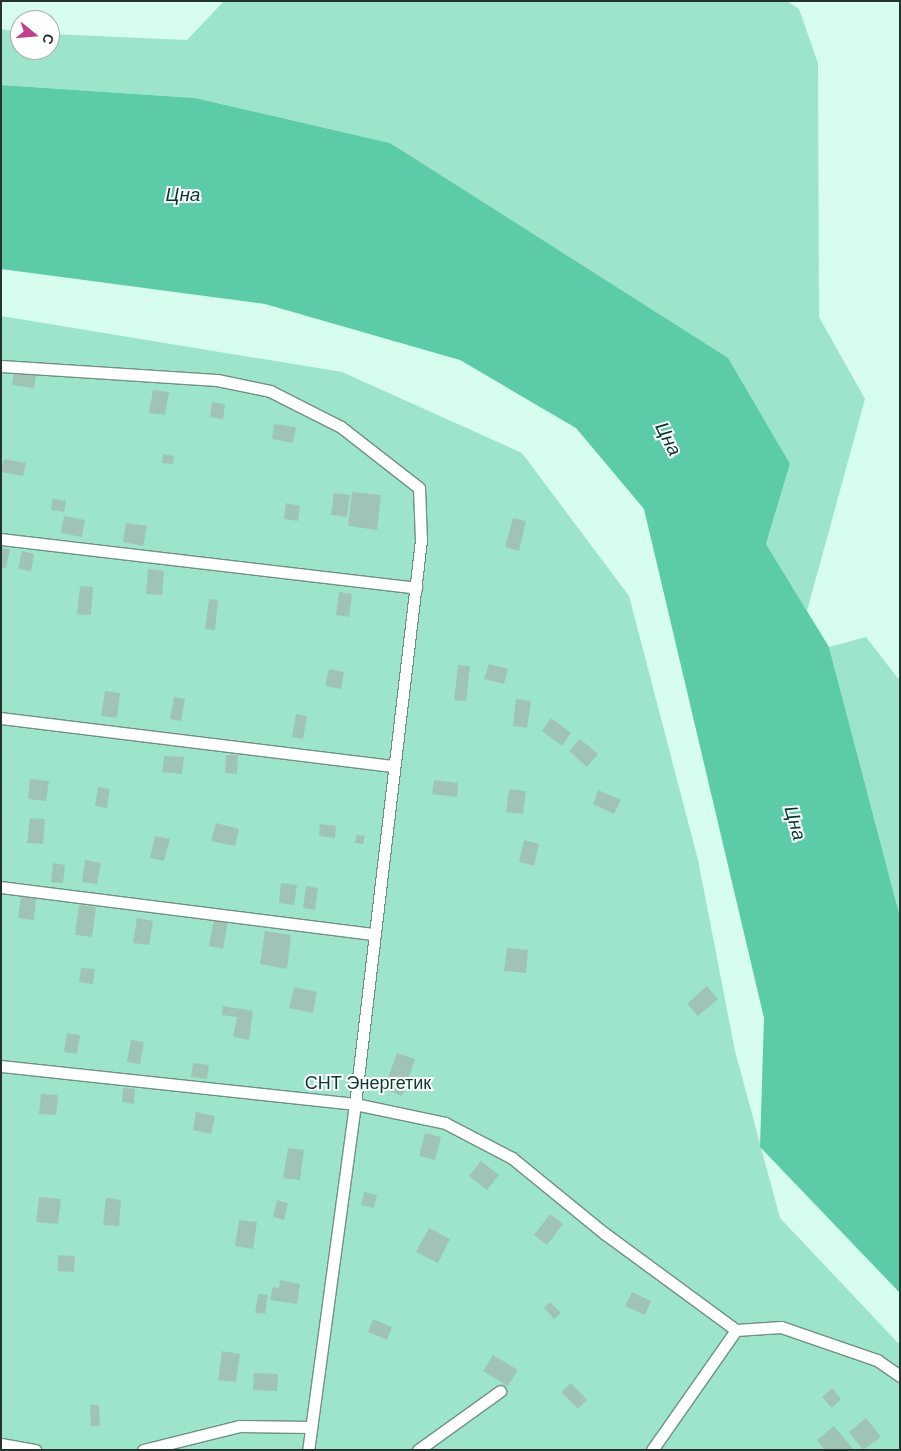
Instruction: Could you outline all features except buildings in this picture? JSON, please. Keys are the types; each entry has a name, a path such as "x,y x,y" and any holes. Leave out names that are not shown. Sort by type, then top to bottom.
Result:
{"lane":[{"path":"1,366 217,380 270,391 341,427 419,488 421,540 416,588 391,766 355,1104 308,1450"},
{"path":"1,539 416,588"},
{"path":"1,718 391,766"},
{"path":"1,888 373,934"},
{"path":"1,1066 355,1104 445,1122 512,1158 604,1233 736,1330 781,1327 876,1360 900,1376"},
{"path":"652,1450 736,1330"},
{"path":"418,1450 500,1391"},
{"path":"143,1450 238,1426 311,1427"},
{"path":"1,1444 36,1450"}],"green space":[{"path":"224,1 787,1 799,9 818,63 819,317 865,399 807,611 766,544 790,464 536,240 390,143 195,98 1,85 1,29 10,30 10,60 60,60 60,34 187,40"},
{"name":"СНТ Энергетик","path":"1,316 342,372 522,453 629,596 698,860 735,1051 780,1218 900,1345 900,1450 1,1450"},
{"path":"866,637 900,681 900,917 829,647"}],"water":[{"name":"Цна","path":"1,85 195,98 390,143 728,358 790,464 766,544 829,647 900,917 900,1293 760,1147 764,1018 644,509 576,428 460,360 265,304 1,269"}]}
